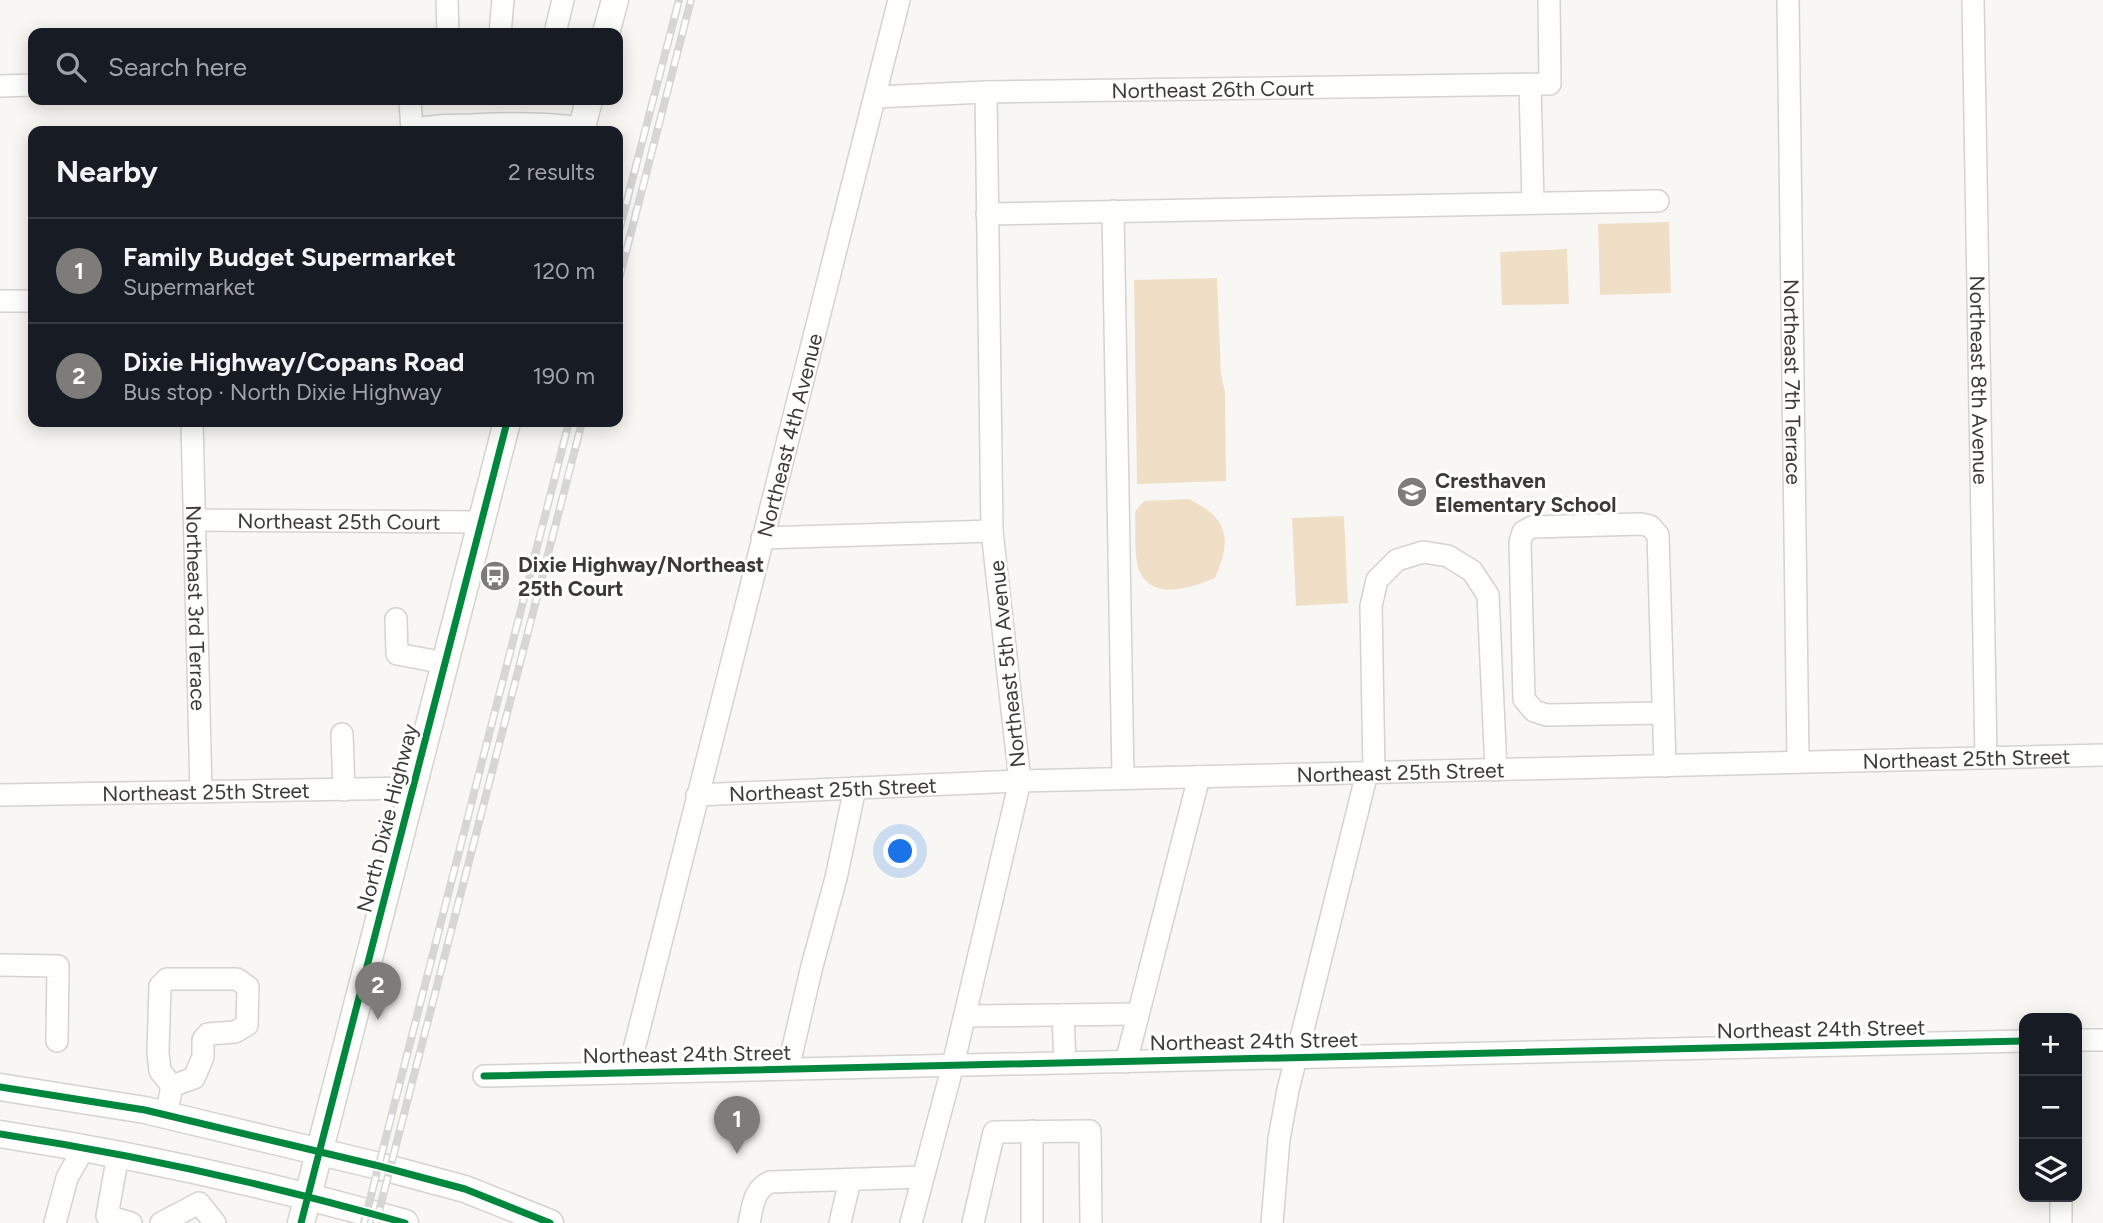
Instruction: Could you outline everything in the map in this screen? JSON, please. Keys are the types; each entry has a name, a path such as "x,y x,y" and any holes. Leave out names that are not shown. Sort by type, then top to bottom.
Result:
{"main road":[{"path":"607,28 615,0"},
{"path":"582,126 588,105"},
{"name":"North Dixie Highway","path":"301,1223 506,427"},
{"path":"0,1087 166,1115 319,1152 465,1189 550,1223"},
{"path":"0,1134 118,1154 245,1181 405,1223"}],"street":[{"path":"447,0 448,28"},
{"path":"500,28 503,0"},
{"path":"556,28 563,0"},
{"name":"Northeast 4th Avenue","path":"628,1073 899,0"},
{"path":"1533,203 1540,85 1549,0"},
{"name":"Northeast 7th Terrace","path":"1788,0 1798,762"},
{"name":"Northeast 8th Avenue","path":"1973,0 1986,758"},
{"path":"0,86 28,85"},
{"name":"Northeast 26th Court","path":"875,97 986,92 1540,85"},
{"name":"Northeast 5th Avenue","path":"911,1223 953,1065 1020,781 992,531 986,92"},
{"path":"410,105 412,126"},
{"path":"432,126 558,126"},
{"path":"987,214 1658,201"},
{"path":"1113,211 1122,778"},
{"path":"0,302 28,301"},
{"name":"Northeast 3rd Terrace","path":"192,427 201,792"},
{"name":"Northeast 25th Court","path":"195,520 481,522"},
{"path":"1663,713 1547,715 1534,711 1524,699 1520,542 1523,532 1532,527 1641,523 1650,526 1658,535 1665,765"},
{"path":"762,538 992,531"},
{"path":"1272,1223 1279,1139 1296,1058 1371,773 1371,606 1377,580 1397,560 1423,552 1448,556 1472,570 1488,595 1496,770"},
{"path":"396,619 397,654 445,663"},
{"path":"342,734 344,790"},
{"name":"Northeast 25th Street","path":"697,795 1122,778 2103,755"},
{"path":"1126,1062 1199,777"},
{"name":"Northeast 25th Street","path":"0,795 412,788"},
{"path":"788,1069 836,878 855,788"},
{"path":"0,965 58,966 57,1041"},
{"path":"167,979 237,979 248,987 247,1025 235,1032 208,1034 203,1040 203,1057 194,1078 172,1086 160,1072 160,986 167,979"},
{"path":"965,1016 1138,1014"},
{"path":"1063,1015 1065,1063"},
{"path":"2082,1040 2103,1040"},
{"name":"Northeast 24th Street","path":"484,1076 2019,1041"},
{"path":"166,1115 172,1086"},
{"path":"973,1223 994,1132 1031,1131 1090,1131 1091,1223"},
{"path":"1031,1131 1031,1223"},
{"path":"55,1223 67,1178 84,1148"},
{"path":"118,1154 107,1216 131,1223"},
{"path":"749,1223 755,1197 761,1186 770,1182 923,1177"},
{"path":"840,1223 850,1180"},
{"path":"2061,1202 2061,1223"},
{"path":"161,1223 185,1217 199,1203 215,1223"}],"shaded area":[{"path":"1669,222 1671,293 1600,295 1598,224"},
{"path":"1567,249 1569,304 1502,305 1500,252"},
{"path":"1217,278 1221,374 1225,392 1226,481 1137,484 1134,280"},
{"path":"1189,499 1202,506 1219,522 1225,541 1220,564 1215,578 1181,589 1158,588 1148,583 1141,575 1137,562 1135,512 1144,501"},
{"path":"1344,516 1348,603 1296,606 1292,518"}],"railway":[{"path":"623,216 679,0"},
{"path":"623,264 691,0"},
{"path":"364,1223 568,427"},
{"path":"376,1223 581,427"}],"cycle path":[{"path":"301,1223 506,427"},
{"path":"484,1076 2019,1041"},
{"path":"0,1087 145,1110 379,1166 465,1189 550,1223"},
{"path":"0,1134 204,1172 405,1223"}],"place":[{"name":"Cresthaven Elementary School","path":"1412,492"},
{"name":"Dixie Highway/Northeast 25th Court","path":"495,576"},
{"name":"Dixie Highway/Copans Road","path":"378,1020"},
{"name":"Family Budget Supermarket","path":"737,1154"}]}
